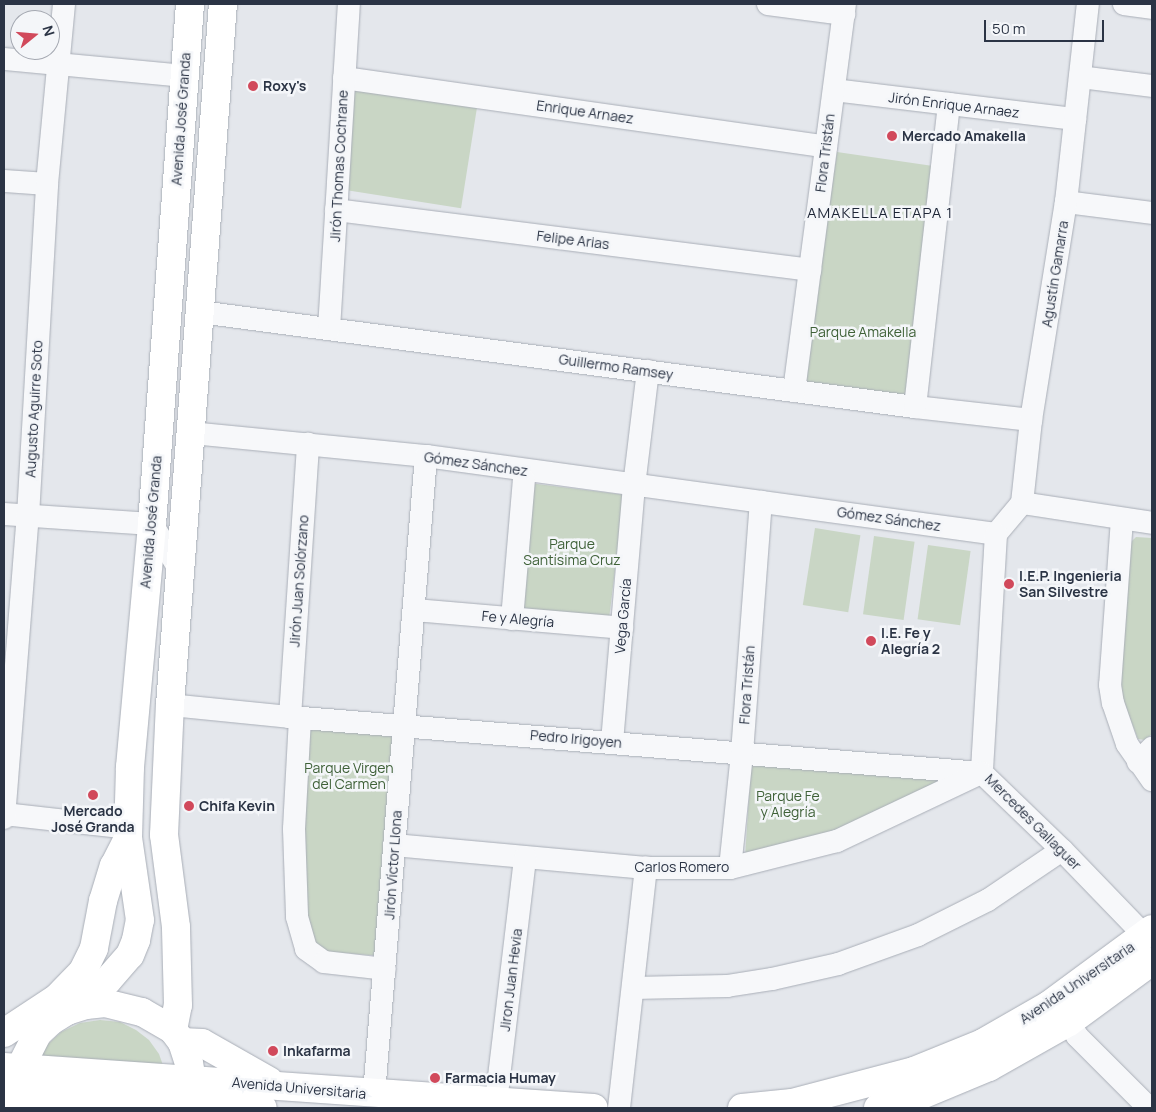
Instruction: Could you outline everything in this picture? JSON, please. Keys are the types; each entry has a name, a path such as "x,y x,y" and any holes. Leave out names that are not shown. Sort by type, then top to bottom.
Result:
{"main road":[{"name":"Avenida José Granda","path":"59,1016 108,980 130,955 136,940 140,920 128,833 131,757 152,524 190,4"},
{"path":"191,1097 178,1036 176,927 164,835 170,705 223,4"},
{"path":"4,1034 57,998 83,971 94,948 103,902 114,866 128,833"},
{"name":"Avenida Universitaria","path":"878,1108 919,1096 989,1067 1068,1022 1150,942"},
{"name":"Avenida Universitaria","path":"742,1108 792,1103 914,1071 983,1043 1049,1005 1150,942"},
{"path":"4,1034 86,1005 105,1003 124,1006 142,1012 178,1036 202,1043 270,1097"},
{"path":"13,1086 37,1034 59,1016"},
{"name":"Avenida Universitaria","path":"13,1086 191,1097 374,1094 594,1108"}],"street":[{"name":"Augusto Aguirre Soto","path":"4,815 28,516 47,184 64,4"},
{"name":"Jirón Thomas Cochrane","path":"329,329 349,4"},
{"path":"768,4 844,9"},
{"name":"Agustín Gamarra","path":"1022,503 1031,420 1066,202 1088,4"},
{"path":"1124,4 1152,8"},
{"name":"Flora Tristán","path":"794,391 844,9"},
{"path":"4,59 184,76"},
{"path":"1080,77 1152,86"},
{"name":"Enrique Arnaez","path":"344,78 826,147"},
{"name":"Jirón Enrique Arnaez","path":"834,90 1075,119"},
{"path":"915,407 949,104"},
{"path":"4,181 47,184"},
{"path":"1066,202 1152,213"},
{"name":"Felipe Arias","path":"336,210 810,270"},
{"name":"Guillermo Ramsey","path":"200,312 915,407 1031,420"},
{"name":"Vega García","path":"612,742 634,486 648,371"},
{"name":"Gómez Sánchez","path":"191,433 426,456 634,486 996,534"},
{"name":"Jirón Juan Solórzano","path":"308,444 295,717 294,829 298,918 306,948 324,962 385,968"},
{"name":"Jirón Víctor Llona","path":"374,1094 426,456"},
{"path":"512,618 524,480"},
{"name":"Flora Tristán","path":"730,868 771,503"},
{"path":"996,534 1022,503 1152,523"},
{"path":"4,514 152,524 181,572"},
{"path":"1122,519 1110,685 1119,725 1127,744 1145,755 1152,780"},
{"name":"Mercedes Gallaguer","path":"996,534 982,773 1062,850 1150,942"},
{"name":"Fe y Alegría","path":"414,610 622,628"},
{"name":"Pedro Irigoyen","path":"170,705 295,717 982,773"},
{"name":"Carlos Romero","path":"394,845 646,868 730,868 837,841 982,773"},
{"path":"4,815 128,833"},
{"path":"633,988 727,986 838,964 918,935 988,900 1062,850"},
{"name":"Jiron Juan Hevia","path":"496,1102 525,858"},
{"path":"619,1108 646,868"},
{"path":"1068,1022 1077,1036 1149,1108"}],"green space":[{"path":"354,85 477,105 461,208 338,189"},
{"name":"Parque Amakella","path":"837,152 933,166 911,388 904,396 806,384 803,376"},
{"name":"Parque Santísima Cruz","path":"529,483 624,495 609,619 514,607"},
{"path":"815,528 860,535 848,612 803,605"},
{"path":"874,536 915,542 904,620 863,614"},
{"path":"1136,537 1152,538 1152,734 1145,740 1138,739 1120,692 1130,543"},
{"path":"928,545 971,551 960,625 918,619"},
{"name":"Parque Virgen del Carmen","path":"305,724 399,732 383,956 314,951 308,941 302,819"},
{"name":"Parque Fe y Alegría","path":"751,765 941,776 930,790 853,829 745,857"},
{"path":"100,1020 120,1022 136,1030 149,1040 159,1054 165,1071 38,1062 46,1046 61,1032 80,1023"}],"place":[{"name":"Roxy's","path":"253,86"},
{"name":"Mercado Amakella","path":"892,136"},
{"name":"I.E.P. Ingenieria San Silvestre","path":"1009,584"},
{"name":"I.E. Fe y Alegría 2","path":"871,641"},
{"name":"Mercado José Granda","path":"93,795"},
{"name":"Chifa Kevin","path":"189,806"},
{"name":"Inkafarma","path":"273,1051"},
{"name":"Farmacia Humay","path":"435,1078"}],"district":[{"name":"AMAKELLA ETAPA 1","path":"880,213"}]}
